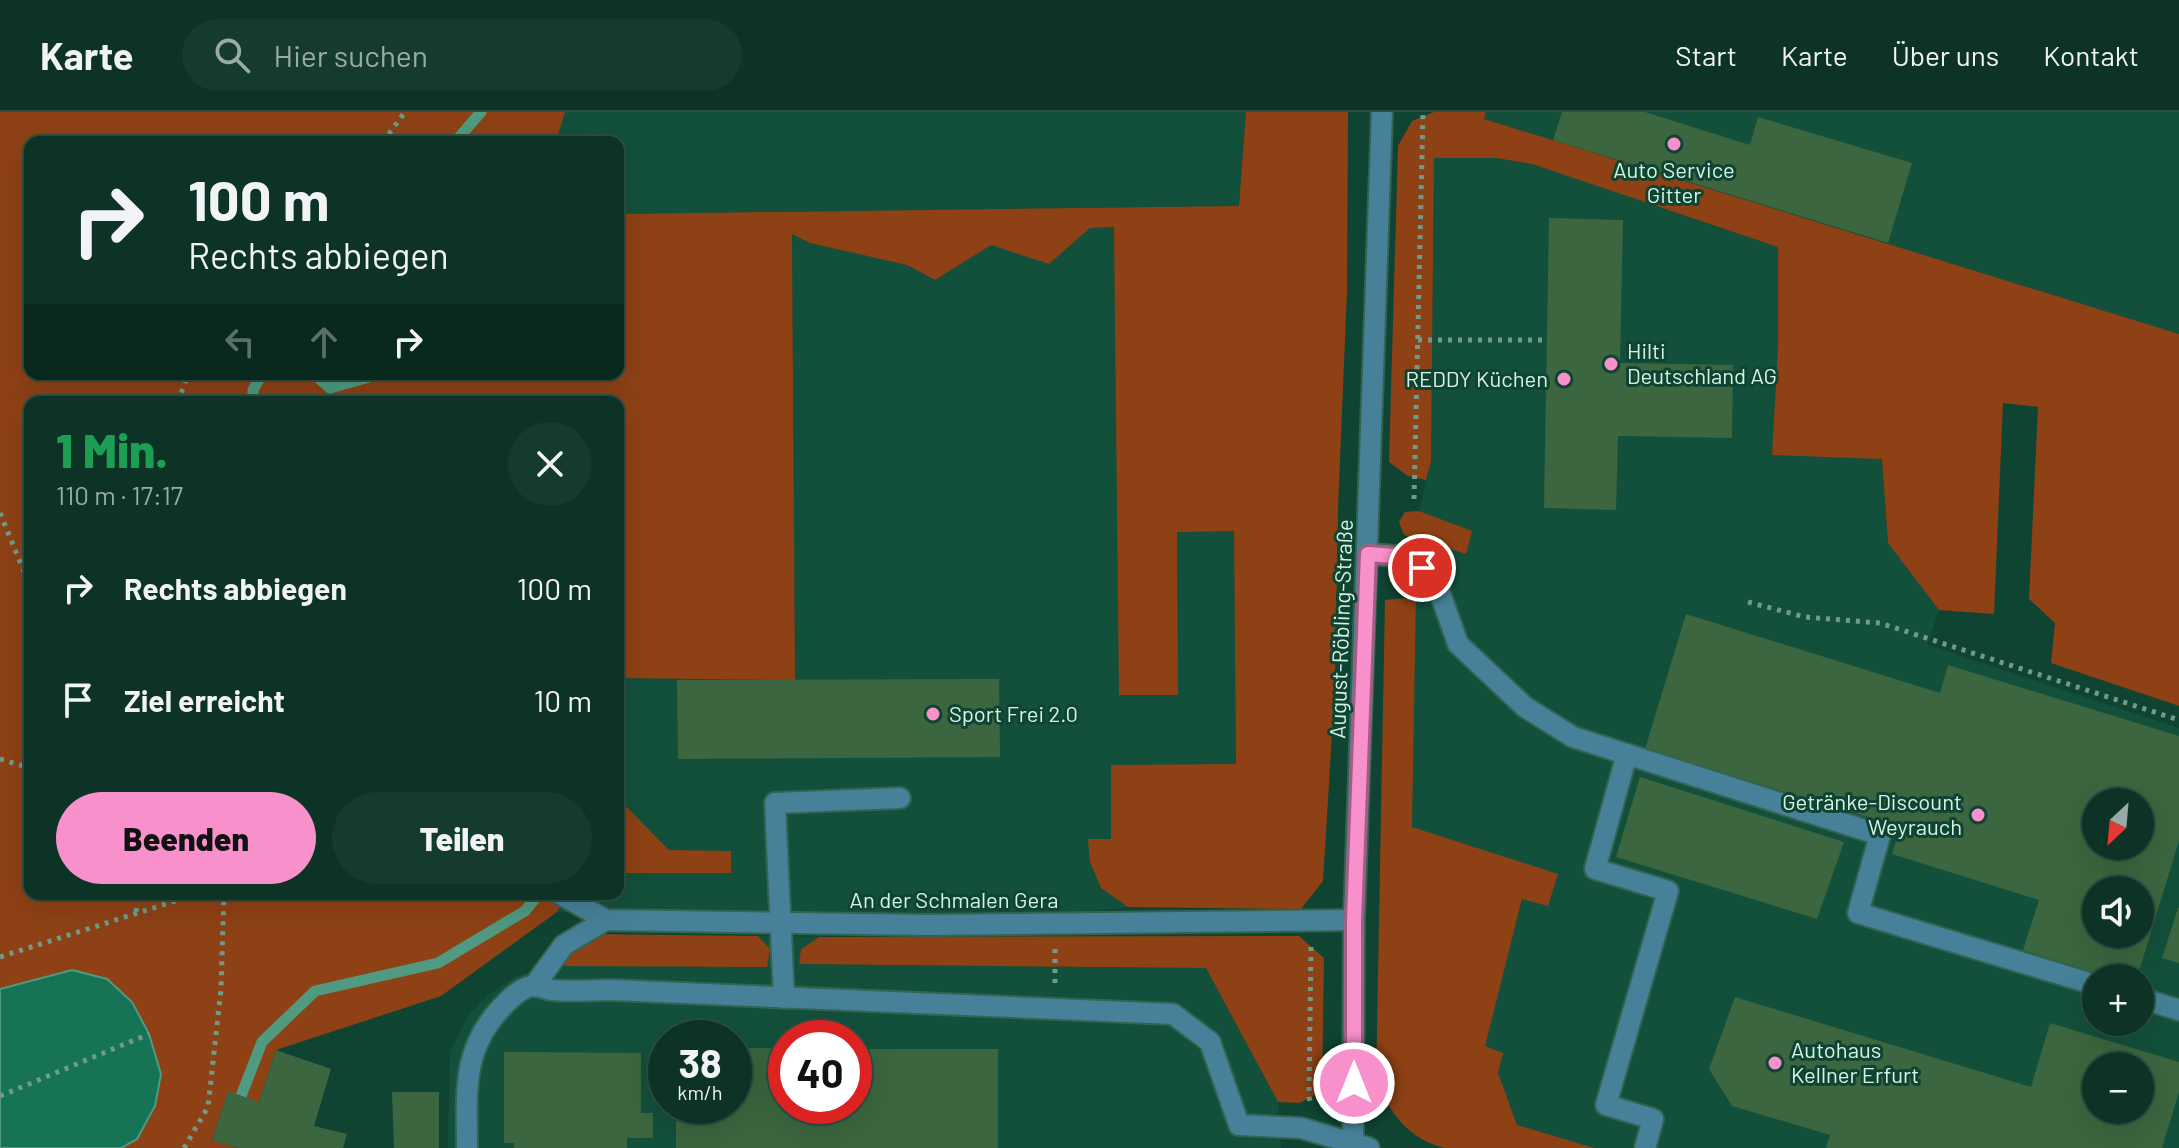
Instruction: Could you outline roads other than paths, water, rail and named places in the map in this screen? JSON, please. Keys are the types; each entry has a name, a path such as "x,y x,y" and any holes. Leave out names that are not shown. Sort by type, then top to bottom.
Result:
{"street":[{"name":"August-Röbling-Straße","path":"1358,1146 1354,920 1382,112"},
{"path":"1368,554 1408,557 1435,579 1458,644 1525,707 1573,737 1880,835 1858,913 2082,981"},
{"path":"1627,754 1595,869 1668,891 1606,1105 1653,1119 1645,1148"},
{"path":"784,998 775,803 900,798"},
{"name":"An der Schmalen Gera","path":"571,900 606,920 780,924 1055,924 1354,920"},
{"path":"534,986 564,945 606,920"},
{"path":"467,1148 467,1082 472,1050 489,1021 505,1004 520,990 534,986 550,990 1173,1014 1210,1042 1239,1125 1301,1128 1358,1146"},
{"path":"2154,1002 2179,1010"}],"waterway":[{"path":"460,136 481,112"},
{"path":"253,396 259,380"},
{"path":"321,380 330,388 359,380"},
{"path":"241,1096 262,1042 315,991 438,963 525,911 534,900"}],"place":[{"name":"Auto Service Gitter","path":"1674,144"},
{"name":"Hilti Deutschland AG","path":"1611,364"},
{"name":"REDDY Küchen","path":"1564,379"},
{"name":"Sport Frei 2.0","path":"933,714"},
{"name":"Getränke-Discount Weyrauch","path":"1978,815"},
{"name":"Autohaus Kellner Erfurt","path":"1775,1063"}]}
